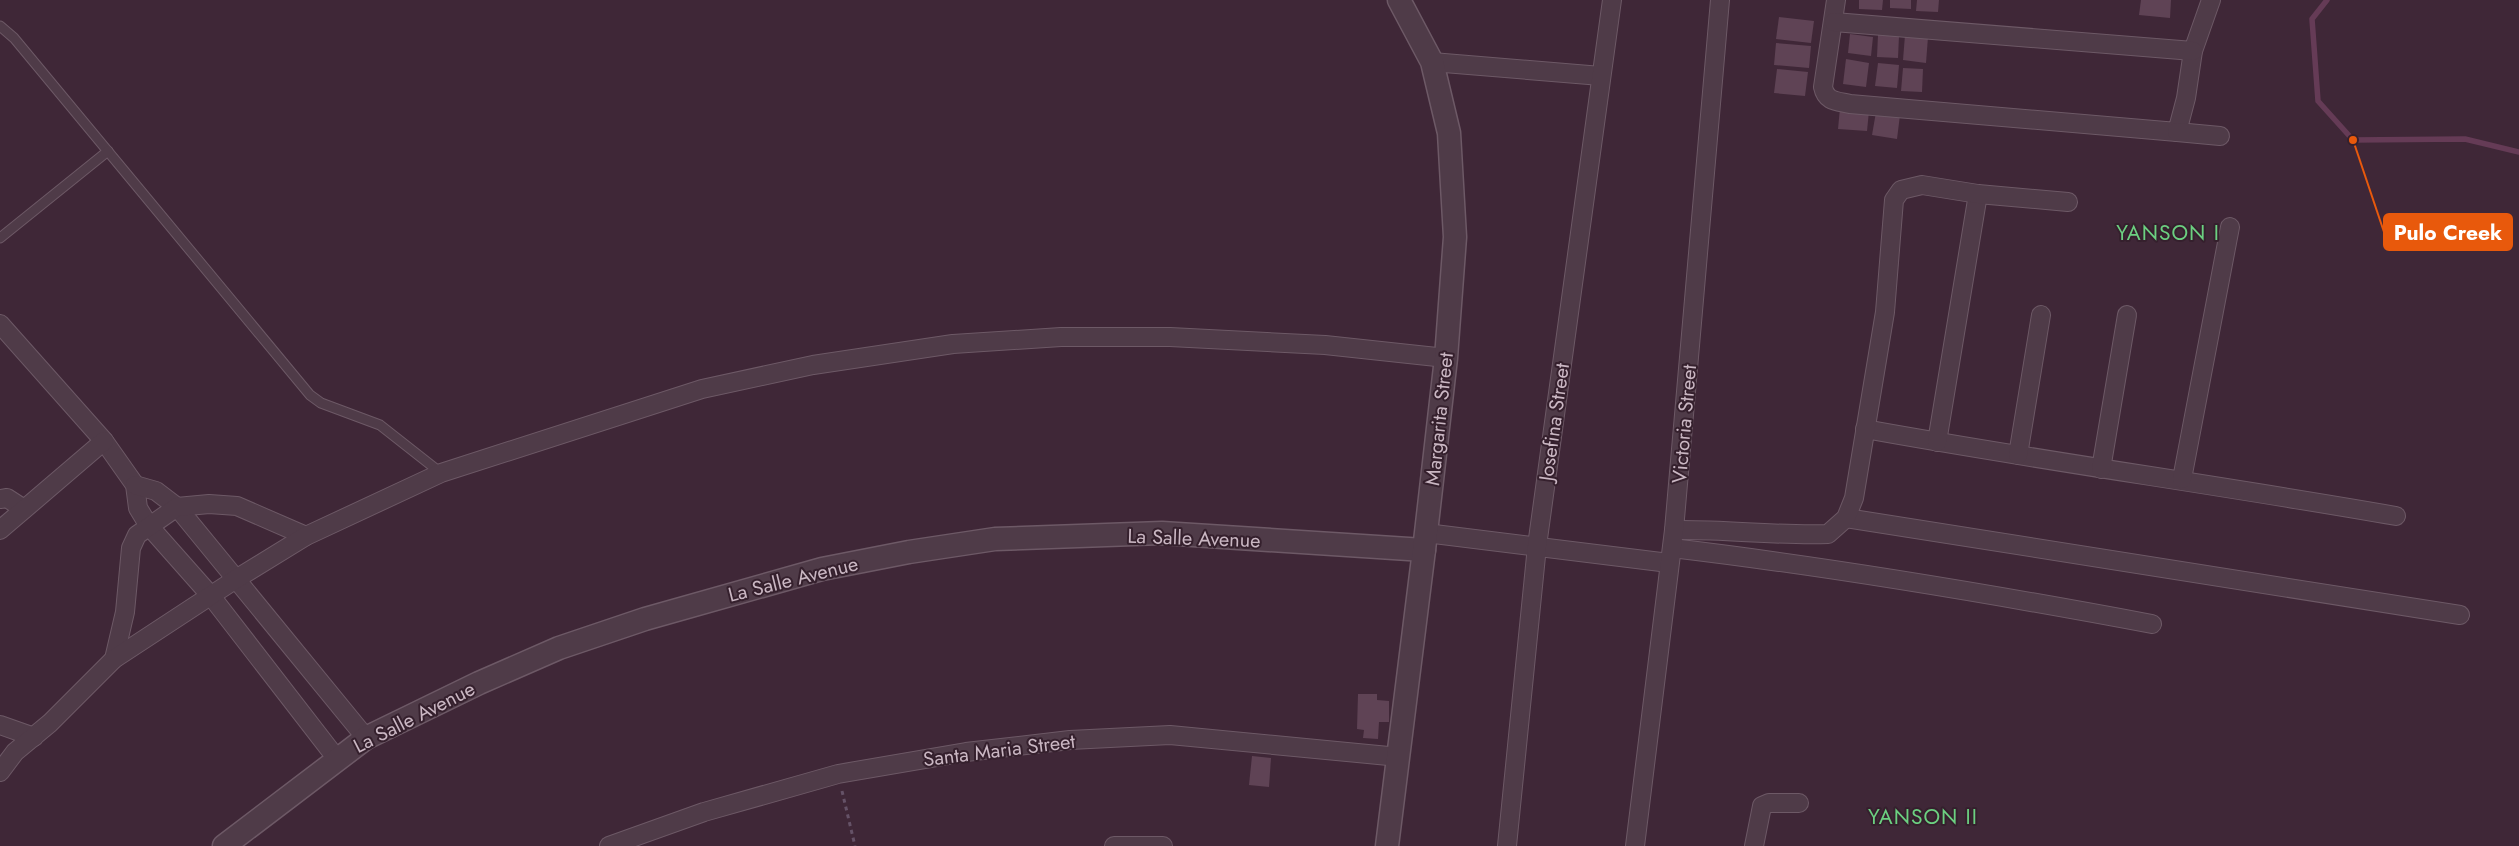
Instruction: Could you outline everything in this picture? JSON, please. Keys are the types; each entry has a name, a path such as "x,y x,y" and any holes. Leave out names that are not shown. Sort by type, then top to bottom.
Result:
{"street":[{"name":"Margarita Street","path":"1387,846 1446,358 1455,237 1449,133 1432,62 1399,0"},
{"name":"Josefina Street","path":"1507,846 1536,546 1612,0"},
{"name":"Victoria Street","path":"1636,846 1672,547 1720,0"},
{"path":"1836,0 1823,87 1824,95 1830,100 1850,104 2220,136"},
{"path":"2177,132 2186,98 2193,51 2211,0"},
{"path":"1834,22 2193,51"},
{"path":"1432,62 1601,76"},
{"path":"1425,542 1536,546 1672,547 1828,534 1846,518 1854,498 1885,312 1894,200 1901,190 1922,185 1978,194 2068,202"},
{"path":"1937,442 1978,194"},
{"path":"2182,479 2230,227"},
{"path":"2018,455 2041,314"},
{"path":"2100,468 2127,315"},
{"path":"0,324 104,441 134,485 138,508 149,526 211,596 337,759"},
{"path":"0,772 15,752 34,737 114,660 236,579 306,536 441,473 702,389 813,365 953,344 1061,337 1170,337 1325,344 1446,358"},
{"path":"1865,430 2100,468 2182,479 2396,516"},
{"path":"0,530 104,441"},
{"path":"134,485 156,491 177,507 366,738"},
{"path":"0,499 7,498 24,509"},
{"path":"114,660 125,612 131,548 137,535 177,507 209,504 237,506 306,536"},
{"path":"1846,518 2460,615"},
{"name":"La Salle Avenue","path":"224,846 366,738 479,683 559,648 637,622 822,569 909,552 995,539 1162,533 1425,542"},
{"path":"1672,547 1984,594 2152,624"},
{"path":"0,725 34,737"},
{"name":"Santa Maria Street","path":"609,846 704,812 838,774 966,752 1070,740 1170,735 1399,757"},
{"path":"1754,846 1762,806 1769,803 1799,803"},
{"path":"1114,846 1164,846"}],"lane":[{"path":"0,26 14,38 310,395 321,402 380,425 441,473"},
{"path":"0,238 108,151"}],"path":[{"path":"838,774 855,846"}],"building":[{"path":"1859,0 1883,0 1882,10 1859,9"},
{"path":"1890,0 1911,0 1911,9 1890,8"},
{"path":"1917,0 1939,0 1938,12 1916,11"},
{"path":"2141,0 2171,0 2170,18 2139,15"},
{"path":"1779,17 1814,21 1811,43 1776,39"},
{"path":"1850,34 1873,37 1871,56 1848,53"},
{"path":"1878,35 1899,36 1898,58 1877,57"},
{"path":"1905,35 1928,37 1926,63 1903,60"},
{"path":"1776,43 1811,46 1809,68 1774,65"},
{"path":"1846,59 1869,63 1866,87 1843,84"},
{"path":"1878,63 1899,65 1897,88 1875,86"},
{"path":"1903,68 1923,69 1922,92 1901,91"},
{"path":"1777,69 1808,72 1805,96 1774,93"},
{"path":"1840,108 1869,111 1867,131 1838,129"},
{"path":"1876,112 1900,115 1897,139 1872,135"},
{"path":"1358,694 1377,694 1377,700 1389,701 1389,722 1379,722 1378,739 1363,738 1364,730 1357,729"},
{"path":"1252,756 1271,758 1269,787 1249,785"}],"waterway":[{"path":"2327,0 2312,19 2318,101 2353,140 2465,139 2519,152"}],"place":[{"name":"Pulo Creek","path":"2353,140"}],"district":[{"name":"YANSON I","path":"2168,233"},
{"name":"YANSON II","path":"1923,817"}]}
